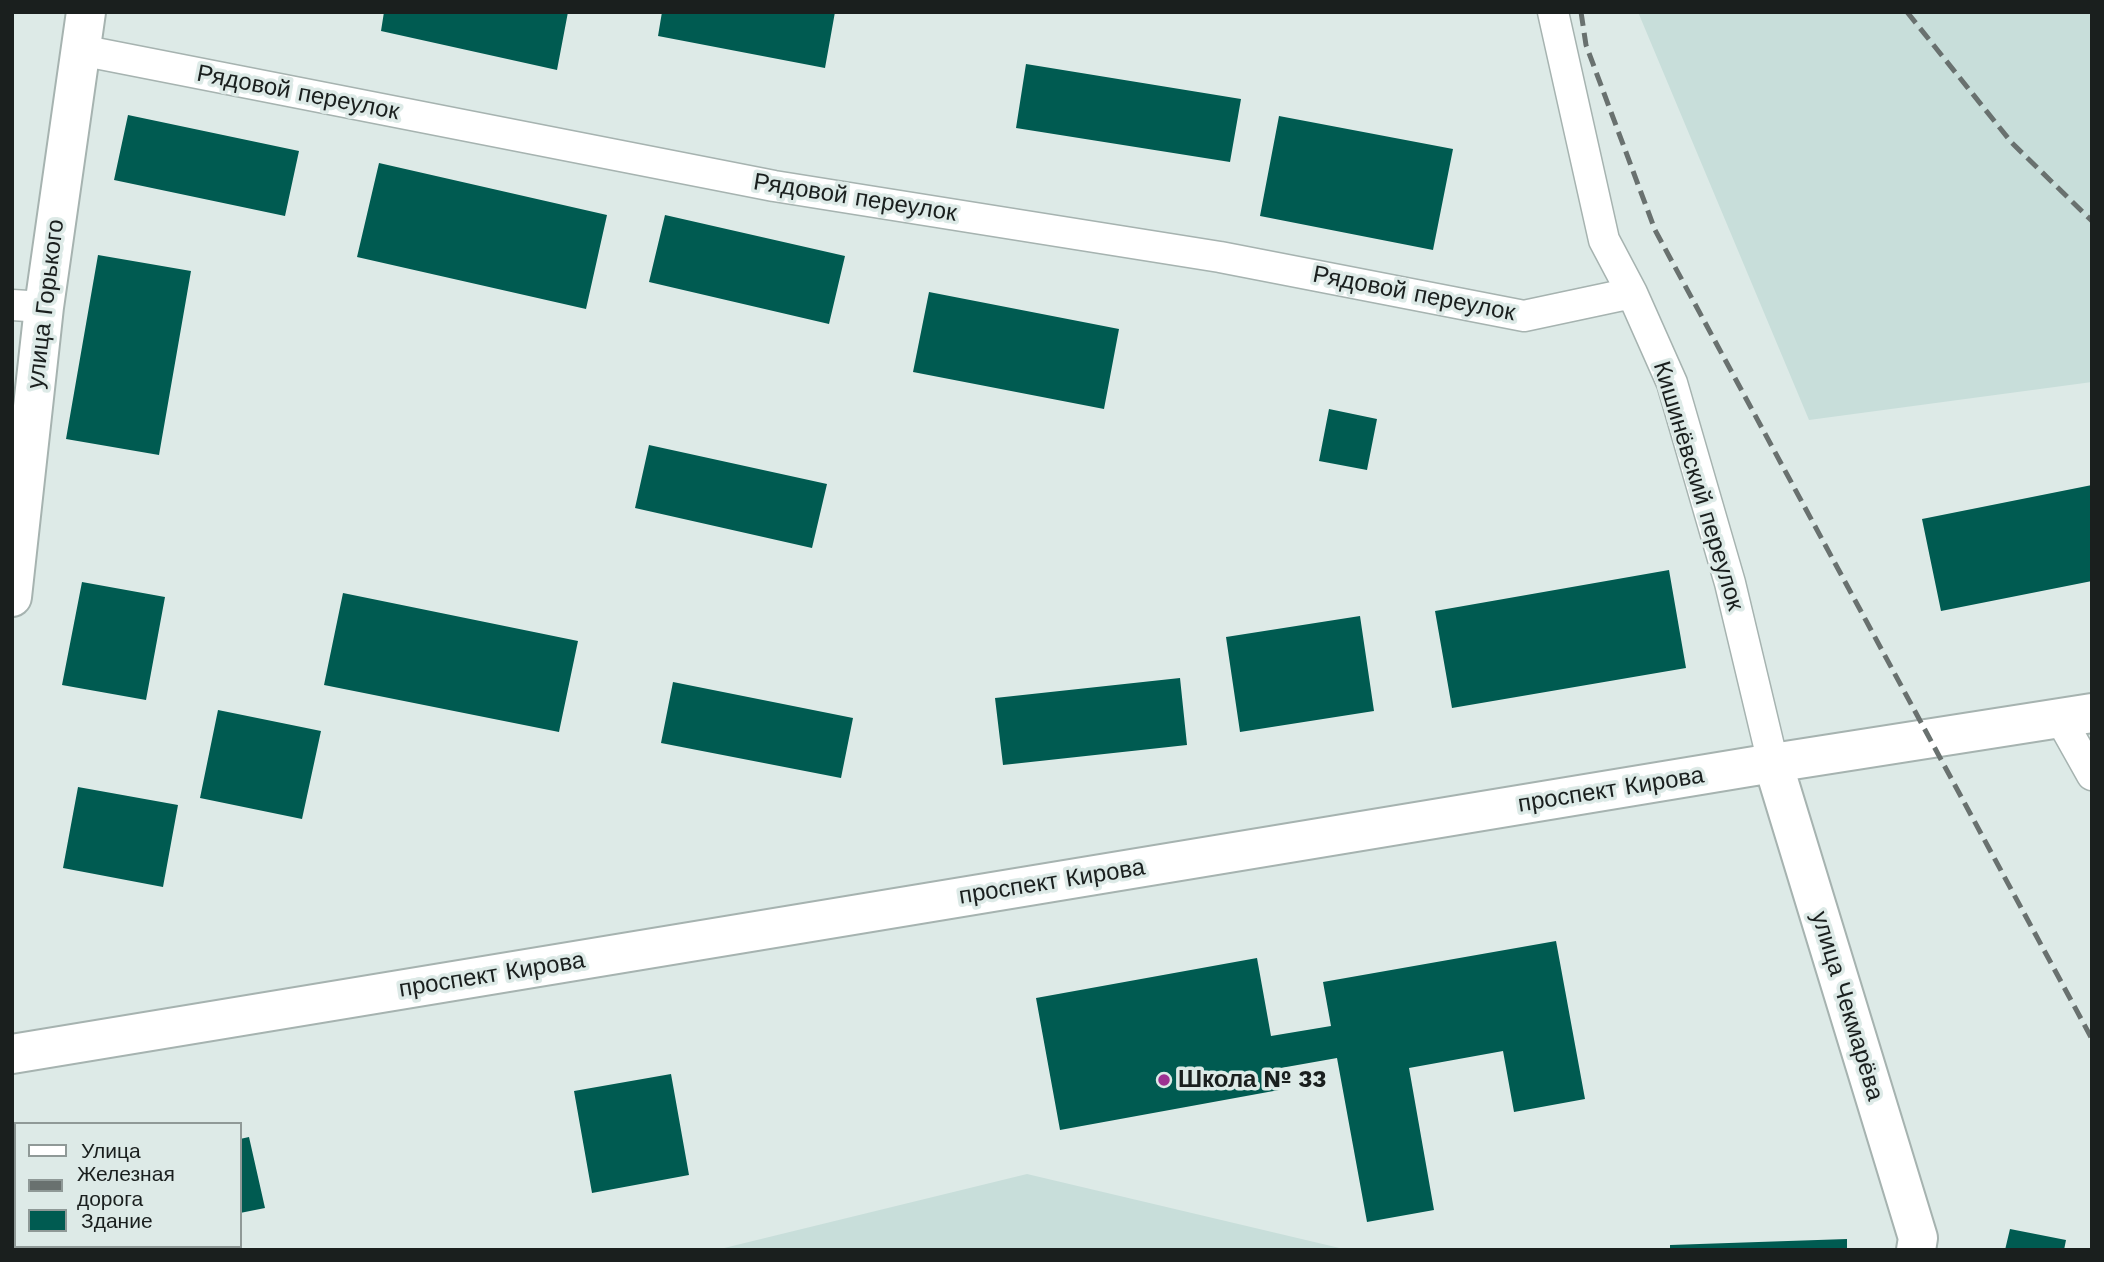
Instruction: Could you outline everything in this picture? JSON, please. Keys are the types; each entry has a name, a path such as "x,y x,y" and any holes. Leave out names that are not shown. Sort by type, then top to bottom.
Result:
{"street":[{"name":"улица Горького","path":"12,597 28,306 86,12"},
{"name":"Кишинёвский переулок","path":"1553,12 1604,240 1632,293 1672,383 1730,583 1773,763"},
{"name":"Рядовой переулок","path":"80,50 774,186 1220,257 1524,316 1632,293"},
{"name":"проспект Кирова","path":"12,1054 1773,763 2076,716"},
{"path":"2076,716 2092,775"},
{"name":"улица Чекмарёва","path":"1773,763 1918,1238 1916,1250"}],"shaded area":[{"path":"1638,12 2092,12 2092,382 1809,420"},
{"path":"1027,1174 1348,1250 716,1250"}],"building":[{"path":"384,12 568,12 557,70 381,31"},
{"path":"662,12 835,12 825,68 658,36"},
{"path":"1026,64 1241,99 1230,162 1016,128"},
{"path":"128,115 299,151 285,216 114,180"},
{"path":"1279,116 1453,149 1433,250 1260,216"},
{"path":"379,163 607,215 586,309 357,257"},
{"path":"665,215 845,256 829,324 649,282"},
{"path":"98,255 191,271 159,455 66,439"},
{"path":"929,292 1119,329 1104,409 913,372"},
{"path":"1329,409 1377,419 1367,470 1319,461"},
{"path":"649,445 827,484 812,548 635,508"},
{"path":"2092,485 2092,581 1941,611 1922,519"},
{"path":"1669,570 1686,668 1452,708 1435,611"},
{"path":"82,582 165,597 146,700 62,685"},
{"path":"343,593 578,641 559,732 324,685"},
{"path":"1360,616 1374,711 1240,732 1226,637"},
{"path":"1180,678 1187,745 1003,765 995,698"},
{"path":"673,682 853,718 841,778 661,743"},
{"path":"218,710 321,731 302,819 200,798"},
{"path":"78,787 178,805 163,887 63,868"},
{"name":"Школа № 33","path":"1556,941 1585,1099 1514,1112 1503,1051 1409,1068 1434,1210 1367,1222 1337,1058 1275,1069 1279,1090 1060,1130 1036,998 1257,958 1271,1036 1331,1026 1323,982"},
{"path":"671,1074 689,1175 592,1193 574,1091"},
{"path":"249,1137 265,1208 242,1213 242,1139"},
{"path":"2010,1229 2066,1240 2064,1250 2005,1250"},
{"path":"1847,1239 1847,1250 1670,1250 1670,1245"}],"railway":[{"path":"1581,12 1586,45 1655,230 2092,1039"},
{"path":"1907,12 2012,143 2092,221"}],"place":[{"name":"Школа № 33","path":"1164,1080"}]}
